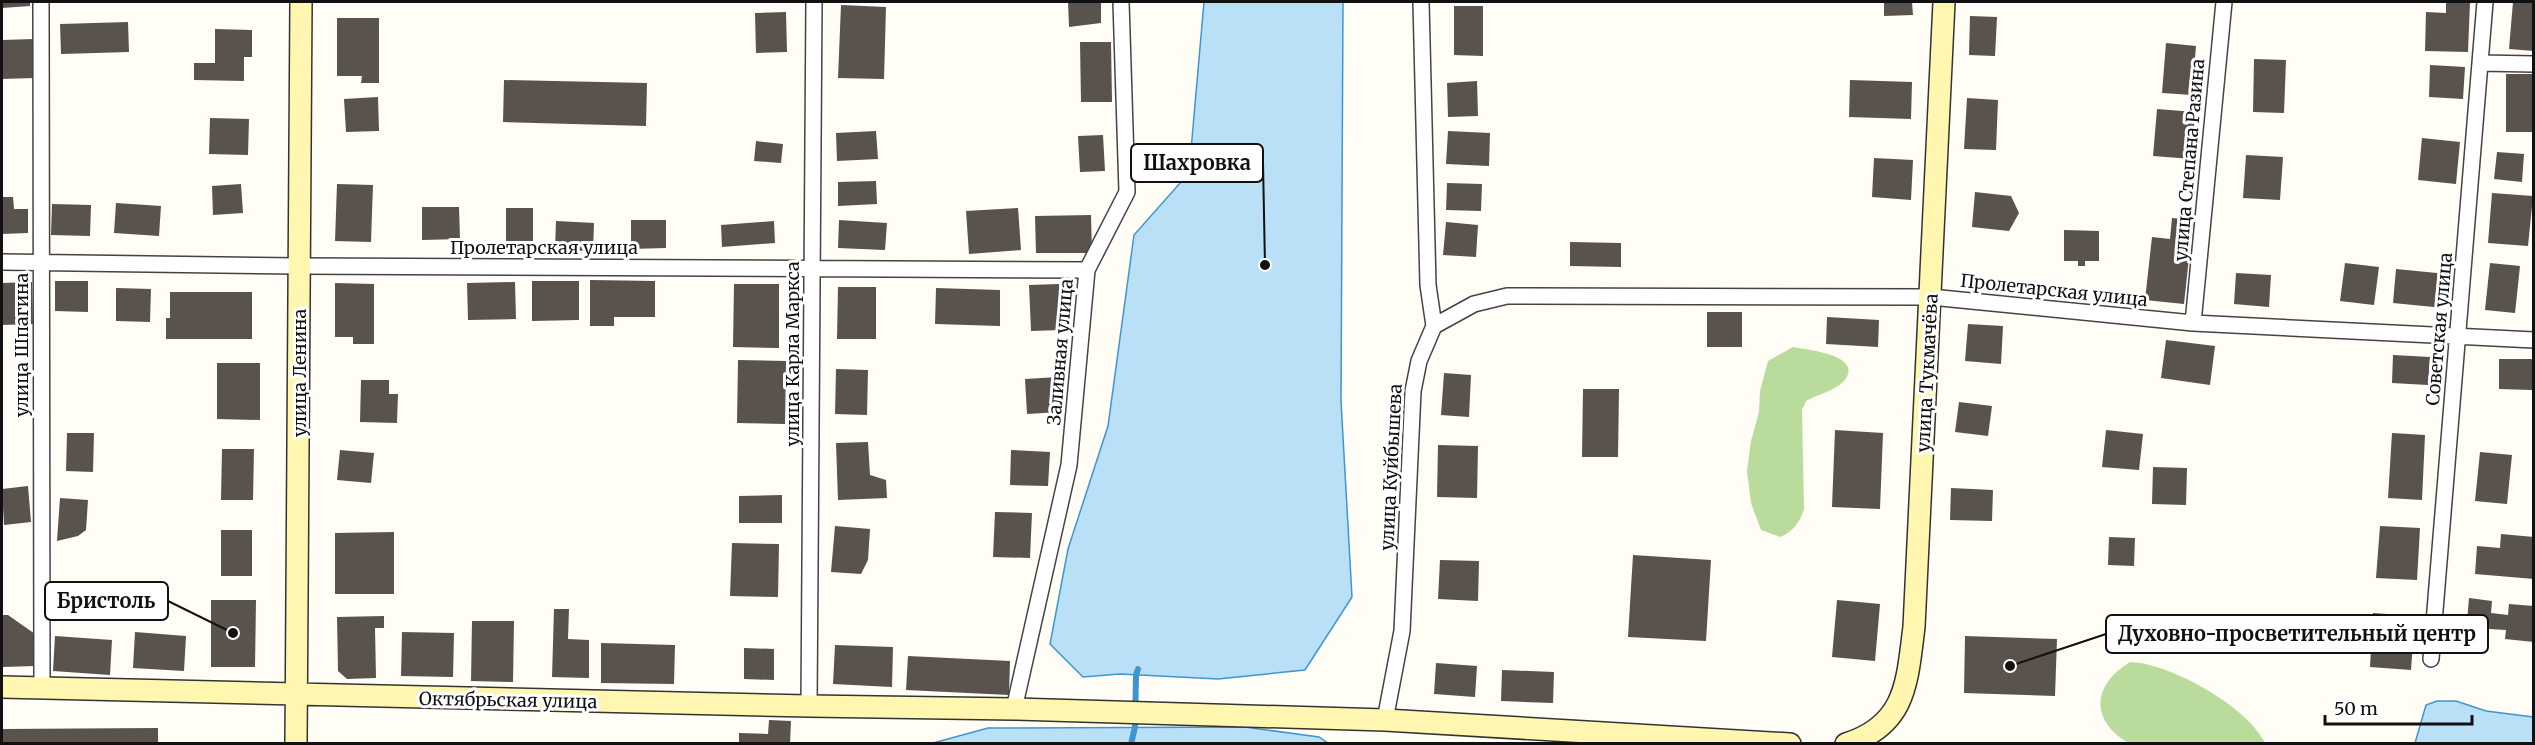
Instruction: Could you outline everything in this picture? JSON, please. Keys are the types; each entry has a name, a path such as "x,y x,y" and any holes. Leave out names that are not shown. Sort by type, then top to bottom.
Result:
{"street":[{"name":"улица Шпагина","path":"41,2 42,688"},
{"name":"улица Ленина","path":"296,744 301,2"},
{"name":"улица Карла Маркса","path":"809,706 814,2"},
{"name":"Заливная улица","path":"1014,709 1070,465 1087,270 1127,192 1121,2"},
{"path":"1421,2 1428,285 1434,326"},
{"name":"улица Тукмачёва","path":"1846,744 1873,732 1894,712 1907,681 1914,627 1944,2"},
{"name":"улица Степана Разина","path":"2193,323 2224,2"},
{"name":"Советская улица","path":"2431,659 2485,2"},
{"path":"2480,63 2534,64"},
{"name":"Пролетарская улица","path":"2,261 299,266 1087,270"},
{"name":"Пролетарская улица","path":"1434,326 1474,304 1507,296 1930,297 2193,323 2534,340"},
{"name":"улица Куйбышева","path":"1385,720 1402,631 1413,391 1419,362 1434,326"},
{"name":"Октябрьская улица","path":"2,687 1014,709 1385,720"},
{"path":"1385,720 1790,744"}],"green space":[{"path":"1793,347 1832,355 1847,365 1848,372 1841,384 1806,401 1802,410 1804,509 1795,526 1780,537 1761,530 1751,503 1747,471 1751,441 1759,412 1760,391 1768,361"},
{"path":"2130,662 2166,670 2206,689 2242,715 2256,729 2265,743 2130,744 2108,725 2102,714 2100,703 2102,692 2108,682 2117,671"}],"water":[{"path":"1204,2 1343,2 1341,401 1352,597 1305,670 1218,679 1120,674 1083,677 1050,644 1068,549 1108,426 1134,235 1189,173"},
{"path":"2437,701 2456,701 2486,711 2533,717 2533,743 2415,743 2426,705"},
{"path":"1245,727 1319,737 1328,743 933,743 988,728"}],"building":[{"path":"2,2 30,2 30,6 2,8"},
{"path":"1068,2 1101,2 1101,23 1069,27"},
{"path":"1884,2 1912,2 1913,15 1884,16"},
{"path":"2446,2 2470,2 2468,52 2425,51 2426,12 2446,13"},
{"path":"2513,2 2534,2 2534,51 2509,49"},
{"path":"841,5 886,7 884,79 838,78"},
{"path":"1454,6 1483,6 1483,56 1454,55"},
{"path":"786,12 787,52 756,53 755,13"},
{"path":"1970,16 1997,17 1995,56 1969,55"},
{"path":"337,18 379,18 379,83 361,83 362,76 337,76"},
{"path":"128,22 129,52 61,54 60,24"},
{"path":"215,29 252,30 252,57 244,57 244,81 194,80 194,63 215,63"},
{"path":"33,39 34,78 2,79 2,40"},
{"path":"1080,42 1111,42 1112,102 1081,102"},
{"path":"2166,43 2196,46 2192,95 2162,93"},
{"path":"2254,59 2286,60 2284,113 2253,112"},
{"path":"2430,65 2465,67 2463,99 2429,97"},
{"path":"2506,74 2534,74 2534,132 2506,132"},
{"path":"504,80 647,83 646,126 503,122"},
{"path":"1850,80 1912,82 1911,119 1849,117"},
{"path":"1477,81 1478,116 1448,117 1447,83"},
{"path":"378,97 379,131 346,132 344,99"},
{"path":"1967,98 1998,100 1996,150 1964,149"},
{"path":"2157,109 2195,112 2192,159 2153,156"},
{"path":"210,118 249,119 248,155 209,154"},
{"path":"876,131 878,159 837,161 836,133"},
{"path":"1448,131 1490,133 1489,166 1446,164"},
{"path":"1103,135 1105,171 1080,172 1078,136"},
{"path":"2422,138 2460,142 2456,184 2418,180"},
{"path":"756,141 783,144 781,163 754,161"},
{"path":"2497,152 2524,154 2522,182 2494,179"},
{"path":"2246,155 2283,157 2280,200 2243,198"},
{"path":"1874,158 1913,160 1911,200 1872,197"},
{"path":"876,181 877,204 838,206 838,182"},
{"path":"1447,183 1482,184 1481,211 1446,210"},
{"path":"241,184 243,213 213,215 212,186"},
{"path":"337,184 373,185 371,242 335,241"},
{"path":"1975,192 2011,196 2019,213 2009,231 1972,227"},
{"path":"2492,193 2533,196 2528,246 2488,243"},
{"path":"2,197 13,197 14,209 28,209 28,233 2,234"},
{"path":"116,203 161,206 159,236 114,233"},
{"path":"52,204 91,205 90,236 51,235"},
{"path":"422,207 459,207 460,239 422,240"},
{"path":"506,208 533,208 533,241 506,241"},
{"path":"1018,208 1021,250 969,254 966,211"},
{"path":"1091,215 1092,253 1036,253 1035,216"},
{"path":"2172,218 2193,220 2184,304 2145,300 2152,237 2170,239"},
{"path":"631,220 666,220 666,248 631,249"},
{"path":"839,220 887,223 885,250 838,248"},
{"path":"556,221 594,223 593,251 555,250"},
{"path":"774,221 775,243 722,247 721,225"},
{"path":"1446,222 1478,225 1476,257 1443,255"},
{"path":"2064,230 2099,231 2099,261 2085,261 2085,266 2078,266 2078,261 2064,261"},
{"path":"1570,242 1621,243 1621,267 1570,266"},
{"path":"2345,263 2379,267 2374,305 2340,301"},
{"path":"2490,263 2520,266 2515,313 2485,310"},
{"path":"2396,269 2447,274 2444,308 2393,303"},
{"path":"2236,273 2271,275 2269,307 2234,304"},
{"path":"590,280 655,281 655,317 614,317 614,326 590,326"},
{"path":"55,281 88,281 88,312 55,311"},
{"path":"532,281 579,281 579,320 532,321"},
{"path":"32,282 33,324 2,325 2,283"},
{"path":"515,282 516,319 468,320 467,283"},
{"path":"335,283 374,284 374,344 353,344 353,337 335,337"},
{"path":"734,284 779,284 779,348 733,347"},
{"path":"1059,284 1061,330 1031,331 1029,285"},
{"path":"838,287 876,287 876,339 837,339"},
{"path":"116,288 151,289 150,322 116,321"},
{"path":"936,288 1000,290 1000,326 935,324"},
{"path":"170,292 252,292 252,339 166,339 166,318 170,318"},
{"path":"1707,312 1742,312 1742,347 1707,347"},
{"path":"1827,317 1879,320 1878,347 1826,344"},
{"path":"1968,324 2003,326 2001,364 1965,361"},
{"path":"2166,340 2215,346 2210,385 2161,378"},
{"path":"2393,355 2430,357 2428,385 2392,383"},
{"path":"2499,359 2532,359 2532,390 2499,389"},
{"path":"738,360 786,361 785,424 737,423"},
{"path":"217,363 260,363 260,420 217,419"},
{"path":"836,369 868,370 867,415 835,414"},
{"path":"1444,373 1471,375 1469,417 1441,415"},
{"path":"1058,377 1060,412 1027,414 1025,379"},
{"path":"361,380 389,380 389,394 398,394 397,423 360,422"},
{"path":"1583,389 1619,389 1618,457 1582,457"},
{"path":"1959,402 1992,406 1988,436 1955,432"},
{"path":"1835,430 1883,433 1880,509 1832,507"},
{"path":"2106,430 2143,434 2139,470 2102,467"},
{"path":"67,433 94,433 93,472 66,471"},
{"path":"2392,433 2425,435 2422,500 2388,498"},
{"path":"868,442 870,475 886,480 887,498 838,500 836,443"},
{"path":"1438,445 1478,446 1477,498 1437,497"},
{"path":"222,449 254,449 253,500 221,500"},
{"path":"340,450 374,453 371,483 337,480"},
{"path":"1011,450 1050,452 1048,486 1010,485"},
{"path":"2480,452 2512,455 2507,504 2475,501"},
{"path":"2153,467 2187,468 2186,505 2152,504"},
{"path":"28,486 31,522 4,525 2,489"},
{"path":"1951,488 1993,490 1992,521 1950,520"},
{"path":"782,495 782,523 739,523 739,496"},
{"path":"60,498 88,500 86,530 78,536 57,541"},
{"path":"995,512 1032,513 1030,558 993,557"},
{"path":"835,526 870,529 868,560 861,574 831,572"},
{"path":"2380,526 2420,528 2417,580 2376,578"},
{"path":"221,530 252,530 252,576 221,576"},
{"path":"394,532 394,594 335,594 335,533"},
{"path":"2501,534 2534,537 2534,579 2475,574 2477,546 2500,548"},
{"path":"2109,537 2135,538 2134,566 2108,565"},
{"path":"732,543 779,544 778,597 730,596"},
{"path":"1633,555 1711,560 1706,641 1628,637"},
{"path":"1440,560 1479,561 1478,601 1438,599"},
{"path":"2469,598 2492,601 2491,613 2508,615 2509,604 2534,606 2534,642 2505,639 2506,630 2489,629 2488,647 2465,645"},
{"path":"211,600 256,600 255,667 211,667"},
{"path":"1837,600 1880,604 1875,661 1832,657"},
{"path":"554,609 569,609 568,639 589,640 589,678 552,677"},
{"path":"2373,613 2415,616 2411,670 2370,667"},
{"path":"2,615 8,615 35,634 36,666 2,667"},
{"path":"384,616 384,628 375,628 376,678 347,679 338,671 337,617"},
{"path":"472,621 514,621 513,682 471,681"},
{"path":"135,632 186,636 184,671 133,668"},
{"path":"402,632 454,633 453,677 401,676"},
{"path":"55,636 112,640 110,675 53,671"},
{"path":"1965,636 2057,639 2055,696 1964,693"},
{"path":"601,643 675,645 674,684 601,683"},
{"path":"835,645 893,647 892,687 833,684"},
{"path":"744,648 774,649 774,680 744,679"},
{"path":"908,656 1010,661 1009,695 906,690"},
{"path":"1436,663 1477,666 1475,697 1434,694"},
{"path":"1502,670 1554,672 1553,703 1501,701"},
{"path":"769,720 791,721 790,744 739,744 739,733 768,734"},
{"path":"158,728 158,744 2,744 2,729"}],"waterway":[{"path":"1131,744 1135,727 1138,669"}],"place":[{"name":"Шахровка","path":"1265,265"},
{"name":"Бристоль","path":"233,633"},
{"name":"Духовно-просветительный центр","path":"2010,666"}]}
